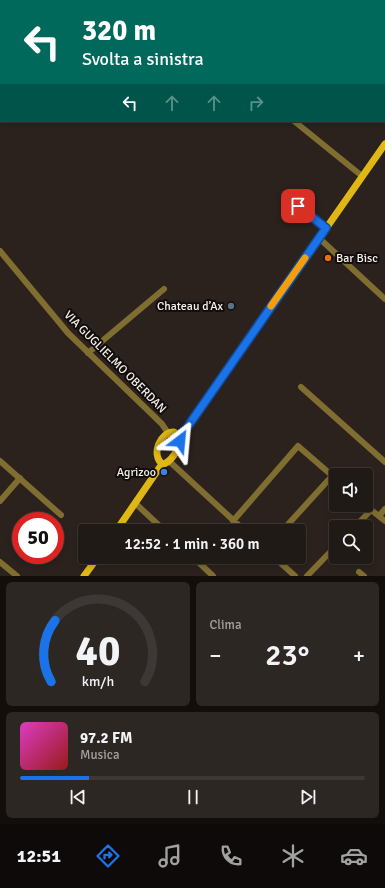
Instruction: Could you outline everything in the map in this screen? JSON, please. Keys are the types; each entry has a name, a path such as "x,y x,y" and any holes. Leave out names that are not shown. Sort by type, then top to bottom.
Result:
{"main road":[{"path":"179,436 186,429 385,144"},
{"path":"121,524 162,464 169,461 180,441 179,436 174,432 168,433 158,447 158,459 162,464"},
{"path":"84,576 93,564"}],"street":[{"path":"295,122 362,176"},
{"path":"298,206 326,228"},
{"path":"319,238 385,299"},
{"name":"VIA GUGLIELMO OBERDAN","path":"0,251 68,333 162,424 168,433"},
{"path":"88,353 164,289"},
{"path":"301,387 384,458"},
{"path":"233,521 298,446 329,473"},
{"path":"0,461 58,512"},
{"path":"169,461 236,524"},
{"path":"0,502 20,478"},
{"path":"289,524 329,482"},
{"path":"135,503 158,524"},
{"path":"379,516 385,509"},
{"path":"362,520 369,512"},
{"path":"373,512 385,521"},
{"path":"307,576 329,553"},
{"path":"0,562 17,576"},
{"path":"200,564 213,576"},
{"path":"282,564 295,576"}],"slow traffic":[{"path":"271,306 305,258"}],"place":[{"name":"Bar Bisc","path":"328,258"},
{"name":"Chateau d’Ax","path":"231,306"},
{"name":"Agrizoo","path":"164,472"}],"route":[{"path":"180,441 179,436 186,429 326,228 298,206"}]}
